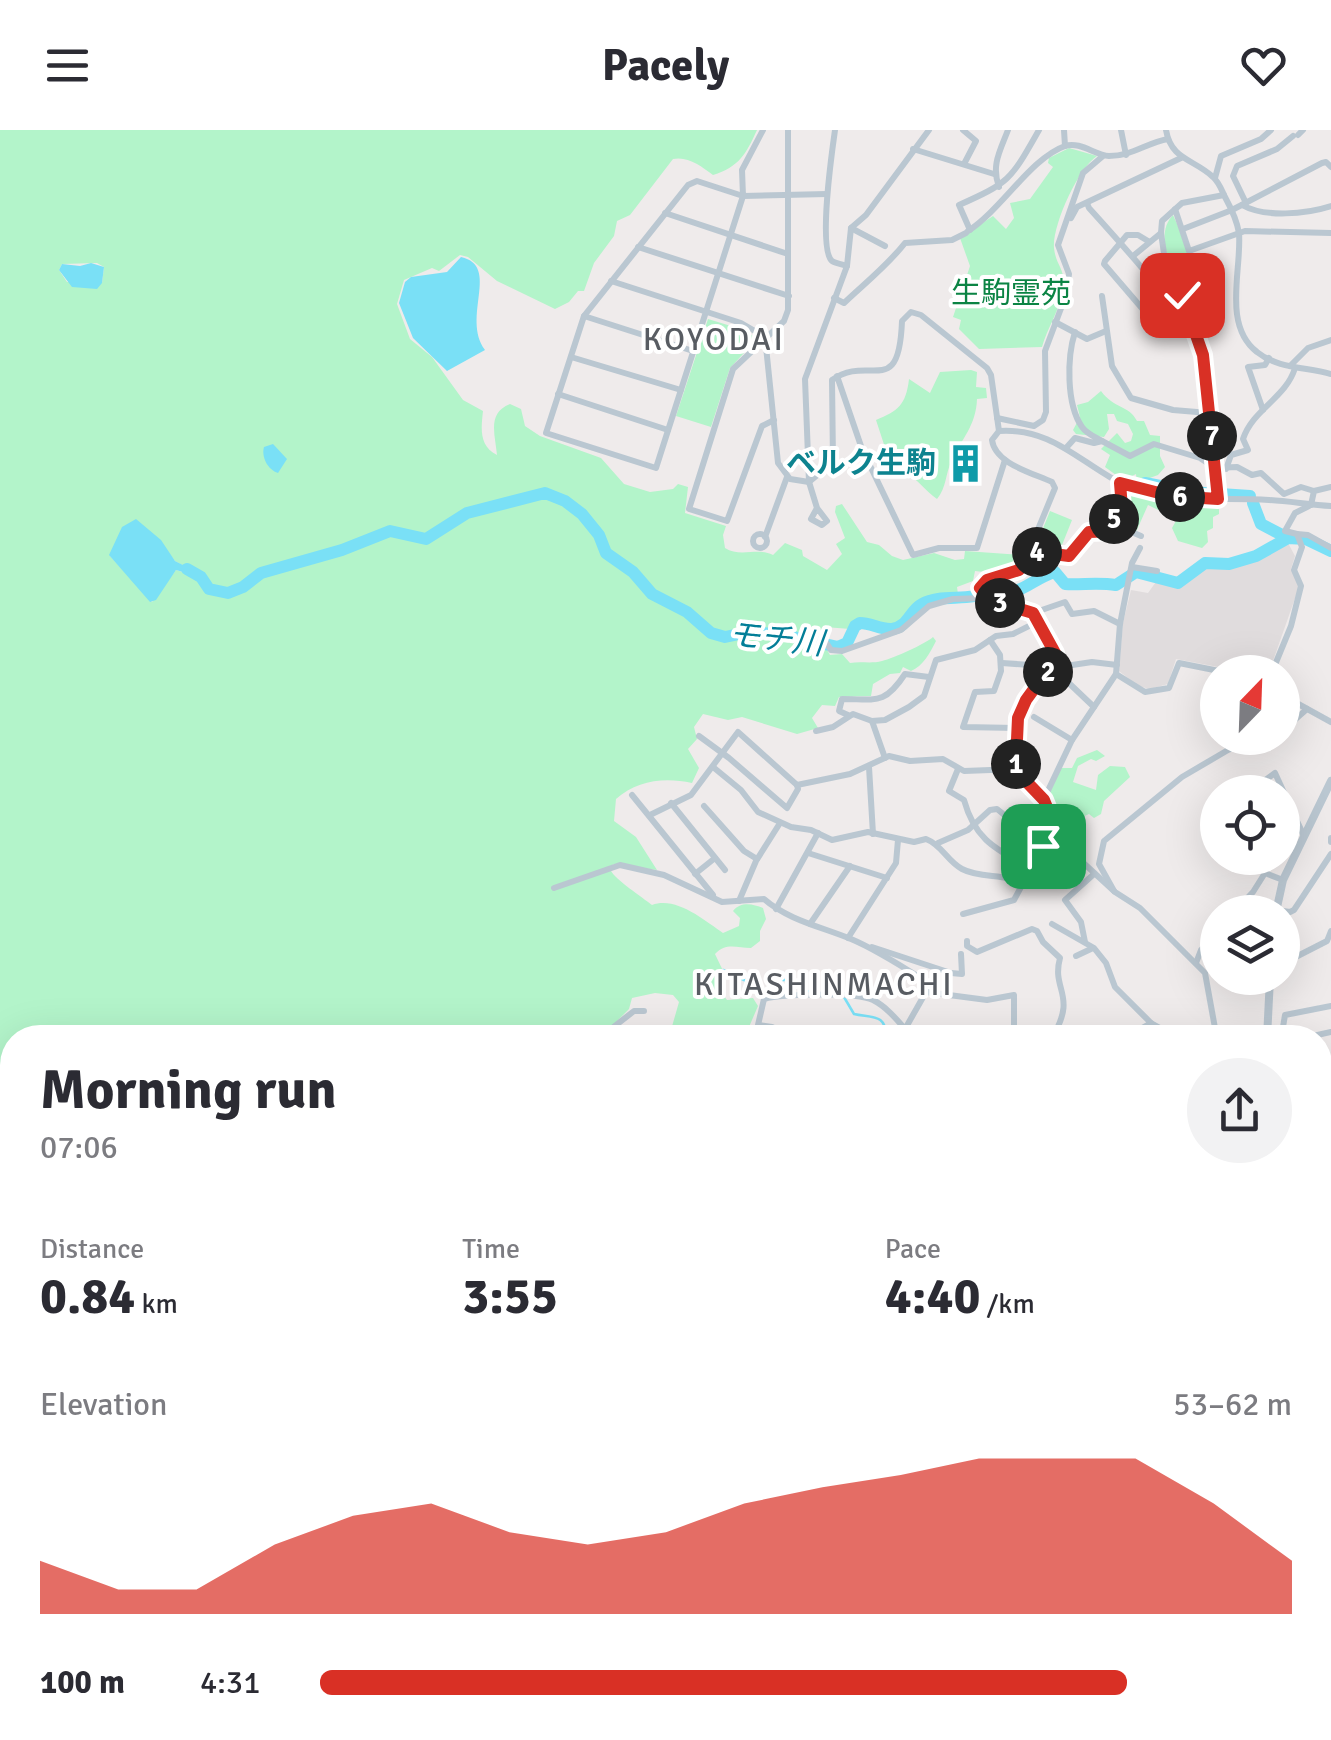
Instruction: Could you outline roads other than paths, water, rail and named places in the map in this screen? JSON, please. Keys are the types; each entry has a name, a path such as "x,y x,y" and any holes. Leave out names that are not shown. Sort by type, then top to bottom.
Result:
{"street":[{"path":"763,130 742,170 742,196 731,235 656,468 546,432 584,316 688,185 697,181 742,196 827,194"},
{"path":"774,420 762,426 727,522 689,509 734,369 784,321 789,296 788,130"},
{"path":"835,130 827,194 828,254 834,263 848,266"},
{"path":"850,228 866,216 929,130"},
{"path":"963,130 976,140 964,164"},
{"path":"999,187 994,162 1008,130"},
{"path":"968,231 959,205 999,187 1014,173 1039,130"},
{"path":"1064,130 1065,146"},
{"path":"1121,130 1126,155"},
{"path":"1215,178 1220,156 1261,139 1271,130"},
{"path":"1298,133 1277,149 1237,166 1234,176 1244,204 1253,210 1292,212 1331,206"},
{"path":"834,298 844,303 869,277 890,264 904,243 952,240 968,231 991,215 999,200 1011,194 1035,164 1065,146 1078,146 1103,156 1126,155 1167,135 1180,158 1215,178 1232,210 1239,232 1237,308 1248,343 1268,358 1292,367 1331,374"},
{"path":"913,149 994,174"},
{"path":"997,418 1034,426 1043,420 1045,352 1066,295 1069,274 1058,246 1083,174 1103,156"},
{"path":"1063,229 1074,210 1180,158"},
{"path":"1183,228 1232,210 1322,163 1331,166"},
{"path":"1222,469 1208,412 1200,340 1166,266 1160,232 1162,221 1175,209 1191,200 1224,194"},
{"path":"1088,204 1121,243 1133,256 1173,306 1146,313 1104,264 1121,243 1131,233 1148,241"},
{"path":"1175,209 1189,251 1239,232 1331,233"},
{"path":"665,213 788,254"},
{"path":"850,228 884,246"},
{"path":"818,508 809,482 805,379 848,266 850,228"},
{"path":"1133,256 1160,232"},
{"path":"638,247 789,296"},
{"path":"611,281 752,327 765,337 778,463 787,478 809,482"},
{"path":"1102,296 1112,366 1132,398 1172,410 1208,412"},
{"path":"809,482 834,458 831,385 837,376 848,372 879,371 894,363 901,352 902,321 915,312 987,368 999,431"},
{"path":"584,316 693,352"},
{"path":"1055,322 1090,340 1106,332"},
{"path":"1075,332 1069,350 1074,405 1084,429 1102,441 1130,456 1154,444 1222,469 1237,467 1252,474 1261,473 1282,493 1301,486 1314,491 1331,487"},
{"path":"1218,496 1222,469 1230,454 1248,450 1245,432 1287,388 1292,367 1308,348 1331,340"},
{"path":"571,356 681,390"},
{"path":"1263,410 1248,367 1265,365 1268,358"},
{"path":"837,376 862,449 914,555 938,548 978,548 1005,460"},
{"path":"558,394 668,430"},
{"path":"985,598 980,590 983,582 1019,570 1031,551 1055,488 1052,482 1005,460 992,446 993,436 999,431 1030,432 1066,448 1120,483 1171,496 1331,506"},
{"path":"1066,448 1076,438 1102,441"},
{"path":"765,537 787,478"},
{"path":"1114,531 1114,518 1122,508 1120,483"},
{"path":"1314,491 1311,505 1295,514 1285,531 1298,537 1308,535 1331,548"},
{"path":"1031,551 1069,556 1089,532 1127,530 1140,536"},
{"path":"1279,655 1301,586 1294,570 1302,550 1298,537"},
{"path":"1044,800 1072,740 1116,670 1120,624 1140,548"},
{"path":"1132,571 1157,571"},
{"path":"824,638 831,650 842,651 901,630 924,608 953,598 985,598 1033,613 1055,653 1053,666 1026,700 1016,728 1017,769 1044,800 1065,846 1114,892 1140,908 1205,974 1214,1025"},
{"path":"1033,613 1065,602 1072,614 1094,611 1120,624"},
{"path":"929,677 906,674 895,690 870,701 842,698 838,711 872,721 885,720 924,696 936,660 975,650 1002,634 1013,634 1039,621"},
{"path":"990,640 998,648 1002,663 996,688 991,692 977,690 963,727 1016,728"},
{"path":"1002,663 1059,668 1092,662 1116,670 1145,692 1169,688 1179,663 1200,667"},
{"path":"1053,666 1094,707"},
{"path":"1300,705 1331,722"},
{"path":"1300,715 1307,709"},
{"path":"816,731 832,727 848,715"},
{"path":"1034,717 1072,740"},
{"path":"872,721 885,758"},
{"path":"650,815 691,795 739,732 797,785"},
{"path":"698,736 787,808 797,785"},
{"path":"1114,892 1114,885 1099,864 1104,841 1182,777 1219,755"},
{"path":"797,785 850,774 896,756 922,761 942,759 958,769 1017,769"},
{"path":"713,767 742,790 758,812 780,823 832,840 846,834 873,834 914,842 926,838 938,844 964,870 1024,884"},
{"path":"869,767 873,834"},
{"path":"958,769 949,791 964,800 990,846 1029,868"},
{"path":"1300,842 1331,781"},
{"path":"632,795 716,898"},
{"path":"672,803 726,870"},
{"path":"704,806 744,852 757,858"},
{"path":"938,844 976,825 990,810 997,810 1043,846"},
{"path":"740,901 757,858 780,823"},
{"path":"1300,826 1304,834"},
{"path":"962,914 1014,900 1029,868 1057,832"},
{"path":"776,908 818,833"},
{"path":"848,938 896,863 898,840"},
{"path":"808,852 887,878"},
{"path":"1300,901 1331,854"},
{"path":"696,874 715,858"},
{"path":"554,888 620,865 664,875 716,898 761,898 864,946 922,979 926,992 909,1025"},
{"path":"810,924 850,866"},
{"path":"1250,895 1265,873 1283,880"},
{"path":"1085,942 1081,922 1066,900 1094,874"},
{"path":"1280,895 1285,875"},
{"path":"1052,924 1094,948 1106,963 1115,988 1155,1025"},
{"path":"966,941 966,946 977,952 1032,929 1038,931 1043,942 1060,958 1058,978 1066,998 1058,1025"},
{"path":"1300,956 1329,944 1331,931"},
{"path":"864,946 962,974 961,954"},
{"path":"1076,956 1094,948"},
{"path":"1196,963 1200,954"},
{"path":"926,992 987,1000 1014,995 1014,1025"},
{"path":"758,1025 764,999 778,994 846,994 873,1000 900,1025"},
{"path":"1268,1025 1269,995"},
{"path":"1284,1025 1285,1015 1331,1006"},
{"path":"617,1025 632,1012 644,1011"},
{"path":"1147,1025 1151,1023"}],"water":[{"path":"461,257 473,262 478,271 477,323 485,350 447,371 413,338 399,303 405,282 411,277 447,272"},
{"path":"91,263 104,267 97,289 72,287 59,270 62,264"},
{"path":"273,444 287,459 278,473 268,466 264,455 264,447"},
{"path":"136,519 161,540 175,561 201,574 200,577 176,570 156,600 150,602 109,555 122,527"}],"waterway":[{"path":"1145,483 1190,492 1250,496"},
{"name":"モチ川","path":"187,569 201,577 209,589 228,593 261,573 342,550 390,531 426,539 467,513 545,493 582,514 599,535 606,553 633,572 652,594 687,612 711,633 725,637 749,632 785,635 838,647 847,643 860,623 897,628 930,601 975,596 991,589 1010,592 1055,572 1065,584 1116,585 1136,572 1178,583 1205,563 1229,564 1256,556 1288,538 1306,539 1331,551"},
{"path":"1253,503 1261,524 1288,538"},
{"path":"723,970 767,991 787,980 810,992"},
{"path":"838,992 854,1014 881,1020 884,1025"}],"place":[{"name":"ベルク生駒","path":"966,463"}],"district":[{"name":"KOYODAI","path":"714,339"},
{"name":"KITASHINMACHI","path":"824,984"}],"park label":[{"name":"生駒霊苑","path":"1011,293"}]}
